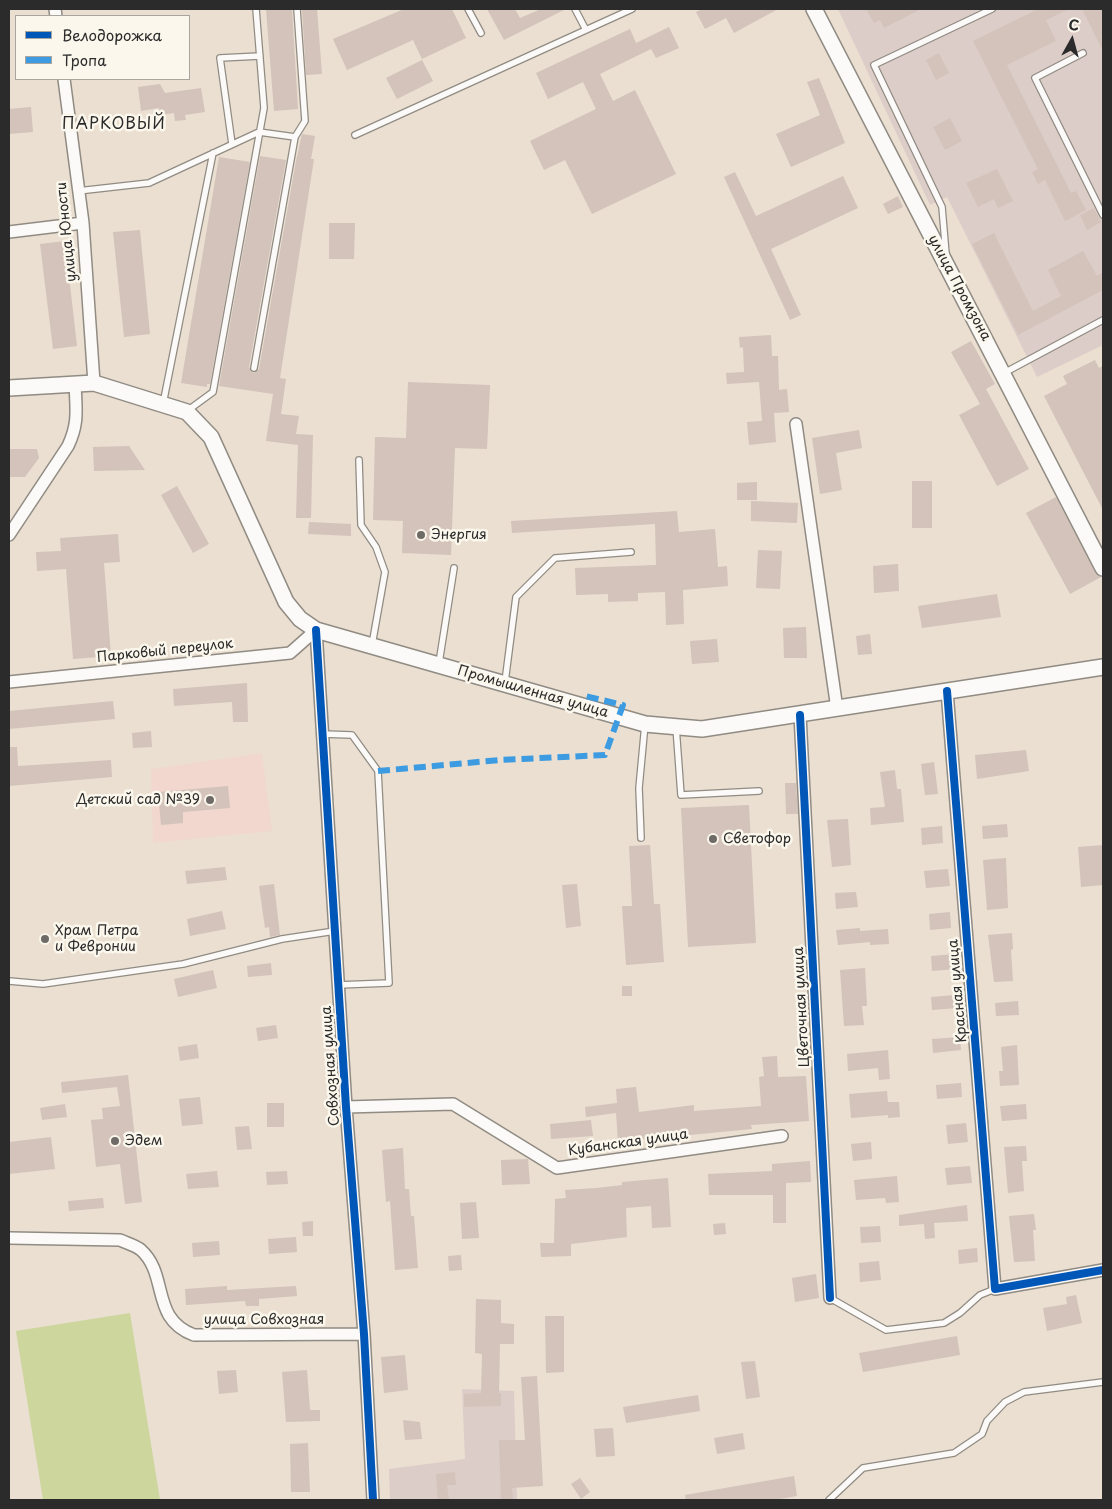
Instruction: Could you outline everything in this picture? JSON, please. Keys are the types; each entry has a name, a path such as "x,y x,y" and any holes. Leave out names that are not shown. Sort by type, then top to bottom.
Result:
{"main road":[{"name":"улица Промзона","path":"814,9 1004,373 1103,568"},
{"name":"Промышленная улица","path":"9,388 94,383 187,412 211,437 286,602 300,619 316,630 645,724 702,729 1103,666"}],"street":[{"name":"улица Юности","path":"64,80 83,223 94,383"},
{"path":"9,232 83,223"},
{"path":"9,535 57,464 75,430 77,414 75,384"},
{"path":"796,424 837,709"},
{"name":"Парковый переулок","path":"9,682 290,652 316,630"},
{"name":"Совхозная улица","path":"316,630 346,1107 364,1334 373,1500"},
{"name":"Красная улица","path":"947,692 995,1289"},
{"name":"Цветочная улица","path":"800,715 830,1298"},
{"name":"Кубанская улица","path":"346,1107 453,1104 557,1168 782,1136"},
{"name":"улица Совхозная","path":"9,1238 120,1240 130,1244 141,1250 147,1260 170,1319 181,1330 194,1335 364,1334"},
{"path":"995,1289 1103,1270"}],"lane":[{"path":"187,412 213,392 264,108 256,9"},
{"path":"254,368 295,137 305,121 297,9"},
{"path":"468,9 481,33"},
{"path":"575,9 586,30"},
{"path":"355,135 632,9"},
{"path":"946,264 942,207 874,65 992,9"},
{"path":"1083,53 1035,78 1103,215"},
{"path":"232,144 220,58 260,56"},
{"path":"78,190 149,183 259,132 295,137"},
{"path":"163,404 212,153"},
{"path":"1004,373 1103,320"},
{"path":"359,460 361,525 376,547 385,572 372,647"},
{"path":"504,684 516,597 555,558 632,552"},
{"path":"439,666 454,568"},
{"path":"641,838 639,788 645,724"},
{"path":"676,727 681,795 760,791"},
{"path":"322,734 352,735 378,771 389,982 338,985"},
{"path":"9,981 43,984 184,964 282,939 335,931"},
{"path":"830,1298 886,1330 944,1323 960,1313 980,1296 995,1289"},
{"path":"829,1500 863,1468 954,1453 982,1434 987,1421 1005,1402 1024,1392 1103,1382"}],"shaded area":[{"path":"838,9 1103,9 1103,345 1037,377 947,197 930,205"},
{"name":"Детский сад №39","path":"262,753 272,831 153,843 151,769"},
{"path":"462,1389 514,1391 517,1500 390,1500 389,1469 465,1459"}],"green space":[{"path":"130,1313 160,1500 43,1500 16,1331"}],"building":[{"path":"266,9 292,9 298,109 274,111"},
{"path":"302,9 317,9 322,74 306,75"},
{"path":"404,9 452,9 466,38 422,59 413,40 347,70 333,39"},
{"path":"487,9 515,9 520,18 541,9 566,9 504,40"},
{"path":"702,9 778,9 734,33 726,18 705,29 696,12"},
{"path":"866,9 921,9 884,28 880,20 874,23"},
{"path":"1038,9 1069,9 1046,20 1056,41 1007,65 1071,193 1076,191 1086,210 1065,221 1045,180 1038,184 1032,172 1038,169 973,41"},
{"path":"1082,9 1103,9 1103,51"},
{"path":"669,27 679,48 656,58 651,49 600,74 613,101 635,90 676,174 592,214 565,160 544,170 530,141 596,109 583,82 548,99 536,73 630,29 636,43"},
{"path":"939,53 949,73 936,80 926,60"},
{"path":"422,60 433,81 397,99 386,78"},
{"path":"819,78 845,143 791,167 776,134 820,115 807,82"},
{"path":"160,84 165,93 201,88 205,112 185,115 186,120 175,121 174,113 160,115 159,108 141,111 138,87"},
{"path":"31,107 33,132 9,134 9,109"},
{"path":"950,118 962,141 945,150 933,127"},
{"path":"302,134 315,136 311,159 314,159 280,378 286,379 281,414 299,416 296,434 313,435 311,518 296,518 298,445 266,441 273,394 219,386 260,156 286,160 249,367 254,373 259,369"},
{"path":"219,157 250,162 210,384 207,384 207,387 181,383"},
{"path":"997,169 1013,201 998,208 994,199 978,207 966,183"},
{"path":"735,172 756,216 843,176 858,208 771,249 801,315 790,320 724,177"},
{"path":"898,196 903,207 888,214 883,204"},
{"path":"1094,208 1101,222 1087,230 1080,215"},
{"path":"329,223 355,223 354,259 329,259"},
{"path":"140,230 150,334 124,337 113,232"},
{"path":"994,233 1033,311 1061,296 1048,270 1083,251 1097,276 1103,272 1103,290 1018,335 972,244"},
{"path":"65,241 77,346 53,349 40,244"},
{"path":"771,335 772,356 778,356 779,390 787,389 789,412 774,413 776,442 749,445 747,422 762,421 759,382 727,384 726,373 744,372 743,347 740,348 739,337"},
{"path":"971,341 995,384 986,389 1029,469 997,486 959,415 980,404 951,352"},
{"path":"1095,360 1099,368 1103,366 1103,510 1044,396 1067,384 1063,376"},
{"path":"408,382 490,385 487,449 455,448 451,555 402,553 403,521 373,520 375,437 406,438"},
{"path":"859,430 862,448 836,453 842,490 820,494 812,438"},
{"path":"129,446 145,470 94,471 93,447"},
{"path":"9,449 37,449 39,458 25,477 9,477"},
{"path":"912,481 932,481 932,528 912,528"},
{"path":"757,482 757,500 737,500 737,483"},
{"path":"177,486 209,544 193,553 161,495"},
{"path":"1056,497 1095,572 1101,577 1070,594 1026,513"},
{"path":"751,501 798,503 797,523 751,521"},
{"path":"677,511 679,532 715,529 718,567 727,566 728,586 683,590 684,624 666,625 665,592 638,593 638,601 608,602 608,594 576,595 575,568 656,565 655,524 512,533 511,521"},
{"path":"309,522 351,524 351,536 308,534"},
{"path":"118,534 120,562 104,563 111,656 73,659 66,569 37,571 36,552 61,551 60,538"},
{"path":"758,550 782,551 780,589 756,588"},
{"path":"898,564 899,591 874,593 873,566"},
{"path":"997,594 1001,617 922,628 918,606"},
{"path":"806,627 807,658 784,658 783,628"},
{"path":"870,634 872,654 858,655 856,636"},
{"path":"717,639 719,662 692,664 690,641"},
{"path":"247,683 248,722 233,722 232,702 174,706 173,689"},
{"path":"113,701 115,719 9,729 9,711"},
{"path":"151,731 152,747 133,748 132,733"},
{"path":"9,747 17,747 18,766 111,760 112,777 9,786"},
{"path":"1026,750 1029,771 977,779 975,755"},
{"path":"934,762 938,794 925,795 921,764"},
{"path":"895,770 897,789 901,789 904,822 871,825 870,808 885,807 880,772"},
{"path":"785,783 796,783 798,814 786,814"},
{"path":"228,786 230,808 183,812 183,823 161,825 158,792"},
{"path":"749,805 756,943 688,947 681,808"},
{"path":"848,819 851,865 832,867 827,820"},
{"path":"1007,824 1008,837 983,839 982,826"},
{"path":"942,826 943,843 922,845 921,828"},
{"path":"650,845 654,904 660,904 664,962 626,965 622,906 632,906 629,846"},
{"path":"1103,845 1103,885 1081,887 1078,847"},
{"path":"1006,858 1008,908 987,910 983,860"},
{"path":"225,867 227,880 187,884 185,871"},
{"path":"948,869 950,886 926,888 924,871"},
{"path":"274,884 280,935 270,937 269,927 265,928 259,886"},
{"path":"577,884 581,926 566,928 562,885"},
{"path":"856,892 858,907 836,909 835,893"},
{"path":"222,911 226,929 190,936 187,919"},
{"path":"950,912 951,928 930,930 929,914"},
{"path":"860,928 860,931 888,929 889,944 870,945 870,942 838,945 836,930"},
{"path":"1012,933 1013,981 994,982 988,935"},
{"path":"955,954 956,969 932,971 931,956"},
{"path":"271,963 272,975 248,977 247,966"},
{"path":"865,968 867,1006 862,1006 864,1025 844,1026 840,970"},
{"path":"213,970 217,988 178,997 174,979"},
{"path":"622,986 632,986 632,996 622,996"},
{"path":"956,995 957,1008 932,1010 931,997"},
{"path":"1018,1001 1019,1015 996,1016 995,1003"},
{"path":"276,1025 278,1038 258,1041 256,1028"},
{"path":"960,1037 961,1050 933,1053 932,1039"},
{"path":"197,1044 199,1058 180,1061 178,1047"},
{"path":"1017,1045 1019,1085 1000,1086 999,1071 1003,1071 1001,1047"},
{"path":"888,1050 890,1079 879,1080 878,1068 848,1071 847,1054"},
{"path":"777,1056 778,1077 806,1076 809,1121 751,1125 752,1129 618,1142 616,1113 586,1117 585,1107 617,1103 616,1089 636,1087 639,1112 694,1105 694,1111 761,1106 759,1077 764,1076 762,1057"},
{"name":"Эдем","path":"128,1075 142,1202 125,1204 120,1164 96,1167 91,1120 103,1119 102,1108 120,1106 117,1087 62,1093 61,1082"},
{"path":"961,1083 962,1097 937,1099 936,1085"},
{"path":"887,1091 888,1102 899,1102 900,1117 888,1118 888,1115 851,1118 849,1094"},
{"path":"200,1097 203,1124 182,1126 179,1099"},
{"path":"267,1103 284,1103 284,1127 267,1127"},
{"path":"65,1104 67,1117 42,1120 40,1108"},
{"path":"1026,1104 1027,1119 1002,1121 1000,1106"},
{"path":"591,1120 593,1136 551,1139 550,1124"},
{"path":"966,1123 968,1142 948,1144 946,1125"},
{"path":"249,1126 252,1149 237,1150 235,1127"},
{"path":"51,1137 55,1169 9,1174 9,1142"},
{"path":"871,1142 872,1159 853,1161 851,1144"},
{"path":"1026,1146 1027,1161 1022,1161 1024,1191 1008,1193 1004,1147"},
{"path":"403,1148 405,1189 409,1189 411,1216 414,1216 418,1268 395,1270 390,1201 386,1202 382,1150"},
{"path":"528,1159 530,1184 502,1185 501,1160"},
{"path":"810,1161 811,1182 786,1183 786,1223 773,1223 773,1195 709,1195 708,1174 772,1171 772,1164"},
{"path":"970,1166 972,1183 947,1185 945,1168"},
{"path":"217,1171 219,1187 188,1189 186,1174"},
{"path":"287,1171 288,1184 267,1185 266,1172"},
{"path":"897,1176 899,1202 886,1203 885,1198 856,1200 854,1180"},
{"path":"668,1178 671,1227 652,1228 651,1206 626,1208 627,1237 571,1244 571,1256 541,1257 540,1243 554,1243 555,1199 566,1198 565,1190 622,1185 622,1182"},
{"path":"103,1198 104,1208 69,1211 68,1201"},
{"path":"476,1202 479,1238 462,1239 460,1203"},
{"path":"967,1205 968,1221 934,1223 935,1238 925,1239 924,1224 899,1226 899,1215"},
{"path":"1034,1214 1036,1230 1033,1230 1035,1261 1014,1262 1009,1216"},
{"path":"313,1221 313,1236 303,1236 302,1222"},
{"path":"725,1223 726,1234 714,1235 713,1224"},
{"path":"880,1226 881,1242 861,1243 860,1227"},
{"path":"296,1237 297,1252 269,1254 268,1239"},
{"path":"219,1241 220,1255 193,1257 192,1243"},
{"path":"977,1248 978,1262 959,1264 958,1250"},
{"path":"461,1255 462,1270 449,1271 448,1256"},
{"path":"879,1261 881,1280 860,1282 859,1263"},
{"path":"816,1274 819,1298 795,1302 792,1278"},
{"path":"227,1286 227,1290 296,1286 297,1296 259,1299 259,1306 246,1306 245,1301 186,1305 185,1289"},
{"path":"1076,1295 1082,1323 1047,1331 1043,1308 1067,1304 1066,1297"},
{"path":"476,1299 501,1300 501,1323 514,1324 514,1344 500,1344 499,1393 501,1393 501,1406 464,1407 464,1394 481,1393 482,1354 475,1353"},
{"path":"545,1316 564,1316 564,1372 546,1373"},
{"path":"957,1336 960,1355 863,1372 859,1353"},
{"path":"405,1355 408,1390 384,1393 381,1357"},
{"path":"755,1361 760,1397 746,1399 741,1362"},
{"path":"236,1370 238,1392 219,1394 217,1371"},
{"path":"307,1370 310,1410 320,1410 320,1421 286,1422 282,1372"},
{"path":"537,1376 543,1486 512,1488 513,1500 501,1500 499,1440 525,1440 521,1377"},
{"path":"698,1395 700,1411 626,1423 623,1407"},
{"path":"403,1420 420,1422 422,1439 405,1440"},
{"path":"613,1428 615,1456 596,1457 594,1429"},
{"path":"743,1433 745,1449 717,1454 714,1438"},
{"path":"308,1443 310,1492 291,1492 290,1444"},
{"path":"455,1472 456,1485 447,1485 449,1500 438,1500 436,1474"},
{"path":"794,1476 797,1496 774,1500 686,1500 685,1495"},
{"path":"580,1478 590,1492 581,1499 571,1484"}],"marked path":[{"path":"378,771 500,760 605,755 623,705 581,695"}],"cycle path":[{"path":"316,630 346,1107 364,1334 373,1500"},
{"path":"947,691 995,1289 1103,1270"},
{"path":"800,715 830,1298"}],"place":[{"name":"Энергия","path":"421,535"},
{"name":"Детский сад №39","path":"210,800"},
{"name":"Светофор","path":"713,839"},
{"name":"Храм Петра и Февронии","path":"45,939"},
{"name":"Эдем","path":"115,1141"}],"district":[{"name":"ПАРКОВЫЙ","path":"114,125"}]}
